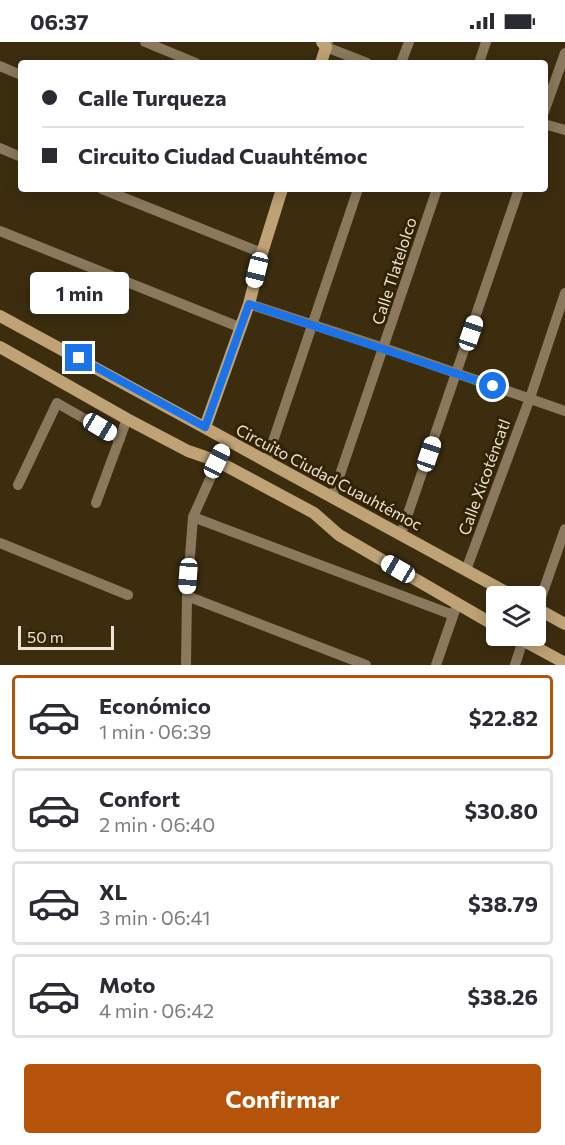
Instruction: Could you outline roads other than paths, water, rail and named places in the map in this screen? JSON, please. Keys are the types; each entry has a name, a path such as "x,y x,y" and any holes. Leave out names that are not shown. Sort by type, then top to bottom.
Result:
{"main road":[{"path":"322,60 326,44"},
{"path":"205,427 249,304 281,192"},
{"name":"Circuito Ciudad Cuauhtémoc","path":"0,316 495,586"},
{"path":"0,347 127,419 188,451 217,461 314,513 339,535 455,609 486,622"},
{"path":"546,614 565,624"},
{"path":"534,646 565,663"}],"street":[{"path":"144,42 189,60"},
{"path":"403,60 409,42"},
{"path":"480,60 486,42"},
{"path":"326,44 361,60"},
{"path":"548,101 565,53"},
{"path":"0,66 18,74"},
{"path":"548,124 565,130"},
{"path":"0,148 18,156"},
{"path":"110,192 262,253"},
{"path":"266,462 357,192"},
{"name":"Calle Tlatelolco","path":"332,498 435,192"},
{"path":"401,534 518,192"},
{"path":"0,231 239,327"},
{"name":"Calle Xicoténcatl","path":"466,570 530,398 565,293"},
{"path":"249,304 565,411"},
{"path":"18,485 57,404 120,439"},
{"path":"96,502 127,419"},
{"path":"178,665 186,660 187,596 193,517 227,441"},
{"path":"193,517 455,609 436,665"},
{"path":"544,586 565,529"},
{"path":"0,543 128,595"},
{"path":"187,596 366,665"},
{"path":"514,665 518,646"}]}
